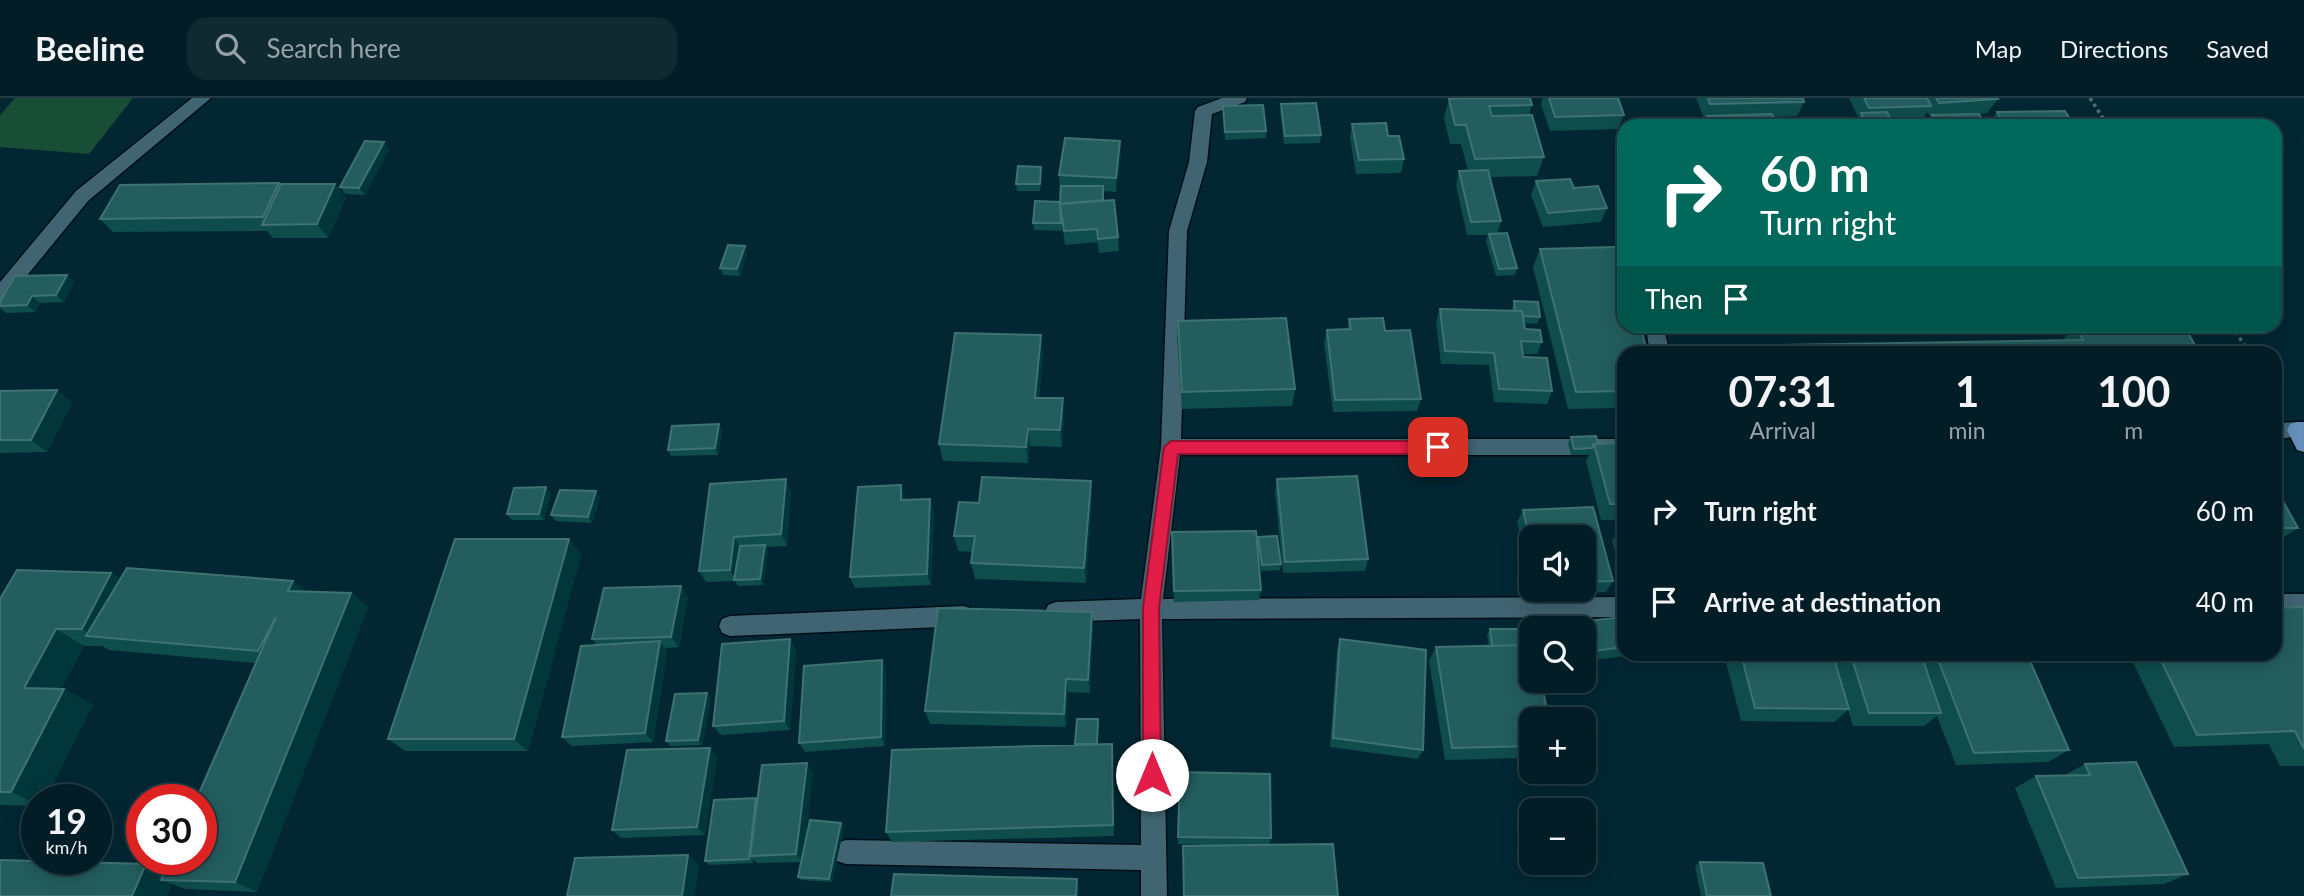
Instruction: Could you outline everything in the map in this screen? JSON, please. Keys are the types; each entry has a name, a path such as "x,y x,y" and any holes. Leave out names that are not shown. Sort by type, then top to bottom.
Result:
{"street":[{"path":"0,295 82,196 202,98"},
{"path":"1154,896 1151,608 1171,447 1178,231 1198,162 1204,104 1240,98"},
{"path":"2282,432 2302,435"},
{"path":"1171,447 1617,447"},
{"path":"2282,604 2304,604"},
{"path":"1029,614 1151,608 1617,607"},
{"path":"730,626 988,615"},
{"path":"846,852 1153,858"}],"path":[{"path":"2091,98 2104,119"}],"green space":[{"path":"15,98 133,98 89,154 0,147 0,115"}],"building":[{"path":"1530,98 1532,105 1489,106 1492,116 1532,115 1544,157 1475,159 1466,125 1455,125 1449,99"},
{"path":"1549,98 1618,98 1624,115 1555,117"},
{"path":"1708,98 1803,98 1804,102 1710,104"},
{"path":"1864,98 1927,98 1931,106 1869,108"},
{"path":"1936,98 1997,98 1998,99 1939,103"},
{"path":"1316,103 1321,135 1285,136 1281,104"},
{"path":"1263,105 1266,131 1225,132 1223,106"},
{"path":"2065,111 2070,119 2001,119 1997,112"},
{"path":"1887,112 1890,119 1864,119 1861,113"},
{"path":"1772,114 1774,119 1708,119 1707,116"},
{"path":"1979,114 1982,119 1934,119 1932,115"},
{"path":"1386,123 1388,136 1399,136 1404,159 1359,160 1352,124"},
{"path":"1065,138 1120,141 1116,178 1059,175"},
{"path":"365,141 384,142 359,188 340,187"},
{"path":"1018,166 1041,167 1040,184 1016,184"},
{"path":"1488,170 1501,221 1471,222 1459,171"},
{"path":"1570,179 1574,188 1598,186 1607,208 1548,213 1536,181"},
{"path":"279,183 263,217 100,219 120,185"},
{"path":"281,184 335,184 317,224 262,225"},
{"path":"1061,186 1103,186 1103,200 1060,204 1061,223 1033,223 1035,201 1060,202"},
{"path":"1114,200 1118,237 1098,239 1097,229 1064,231 1060,204"},
{"path":"1507,233 1517,268 1499,269 1489,234"},
{"path":"728,245 745,246 737,269 720,268"},
{"path":"1617,247 1617,333 1642,333 1646,346 1617,346 1617,391 1576,392 1540,249"},
{"path":"67,275 56,295 32,296 27,305 0,306 15,276"},
{"path":"1514,301 1538,302 1540,317 1523,316 1522,311 1515,311"},
{"path":"1440,309 1522,311 1525,329 1540,330 1542,342 1521,341 1523,357 1547,358 1552,391 1499,389 1494,353 1445,351"},
{"path":"1286,318 1295,389 1182,392 1178,321"},
{"path":"1383,318 1385,331 1410,330 1421,399 1335,400 1327,330 1351,329 1349,319"},
{"path":"955,333 1041,335 1035,398 1063,398 1060,430 1028,429 1026,447 939,444"},
{"path":"2079,333 2188,333 2195,346 1713,346 2083,340"},
{"path":"57,390 31,440 0,440 0,391"},
{"path":"719,424 715,448 668,450 672,426"},
{"path":"1596,436 1598,444 1594,444 1592,448 1574,449 1571,437"},
{"path":"1617,443 1617,504 1610,504 1594,444"},
{"path":"1357,476 1368,559 1285,562 1277,479"},
{"path":"982,477 1091,481 1084,568 971,563 975,536 954,536 959,502 979,503"},
{"path":"786,479 781,534 734,537 730,570 699,571 710,484"},
{"path":"901,485 901,500 930,499 927,574 850,577 858,487"},
{"path":"546,487 539,514 507,514 514,488"},
{"path":"560,490 596,491 588,517 551,515"},
{"path":"2282,499 2298,528 2282,528"},
{"path":"1593,507 1613,581 1596,582 1596,525 1526,525 1523,510"},
{"path":"1256,531 1261,590 1174,591 1172,532"},
{"path":"1277,536 1281,564 1262,565 1258,537"},
{"path":"455,539 569,539 514,739 388,739"},
{"path":"765,545 760,579 734,580 740,546"},
{"path":"127,568 293,581 288,591 351,593 235,882 161,880 163,875 217,875 217,784 203,784 276,617 258,651 86,636"},
{"path":"17,570 111,573 82,629 56,629 24,688 64,689 11,792 0,792 0,599"},
{"path":"681,586 671,637 592,639 604,588"},
{"path":"2304,607 2304,749 2295,731 2197,735 2161,661 2282,661 2282,608"},
{"path":"938,608 1092,612 1088,680 1066,679 1064,714 925,711"},
{"path":"1617,618 1617,648 1596,650 1596,620"},
{"path":"1490,629 1519,629 1519,645 1492,646"},
{"path":"790,639 784,721 713,726 722,644"},
{"path":"1340,639 1426,650 1423,750 1333,738"},
{"path":"660,641 645,733 562,737 581,646"},
{"path":"1519,645 1519,693 1544,693 1546,707 1519,707 1519,746 1452,748 1436,647"},
{"path":"882,660 881,737 799,743 804,666"},
{"path":"1743,661 1923,661 1941,713 1869,713 1853,662 1835,662 1849,709 1755,708"},
{"path":"1939,661 2030,661 2069,750 1974,753"},
{"path":"707,693 698,740 666,741 675,694"},
{"path":"1077,719 1098,719 1097,744 1075,744"},
{"path":"1112,744 1113,825 886,832 892,750"},
{"path":"710,748 697,827 612,830 627,750"},
{"path":"2136,762 2188,874 2078,878 2036,776 2090,775 2085,764"},
{"path":"807,763 796,854 750,856 762,765"},
{"path":"1180,772 1270,774 1271,838 1178,837"},
{"path":"756,798 749,859 705,861 714,800"},
{"path":"810,820 841,823 829,879 798,877"},
{"path":"1333,844 1338,896 1184,896 1183,846"},
{"path":"688,855 682,896 567,896 575,858"},
{"path":"0,860 21,861 21,875 112,875 112,863 126,863 126,875 141,875 132,896 0,896"},
{"path":"1700,862 1763,863 1771,896 1707,896"},
{"path":"894,874 1077,879 1076,896 891,896"}],"route":[{"path":"1152,775 1151,608 1171,447 1438,447"}]}
